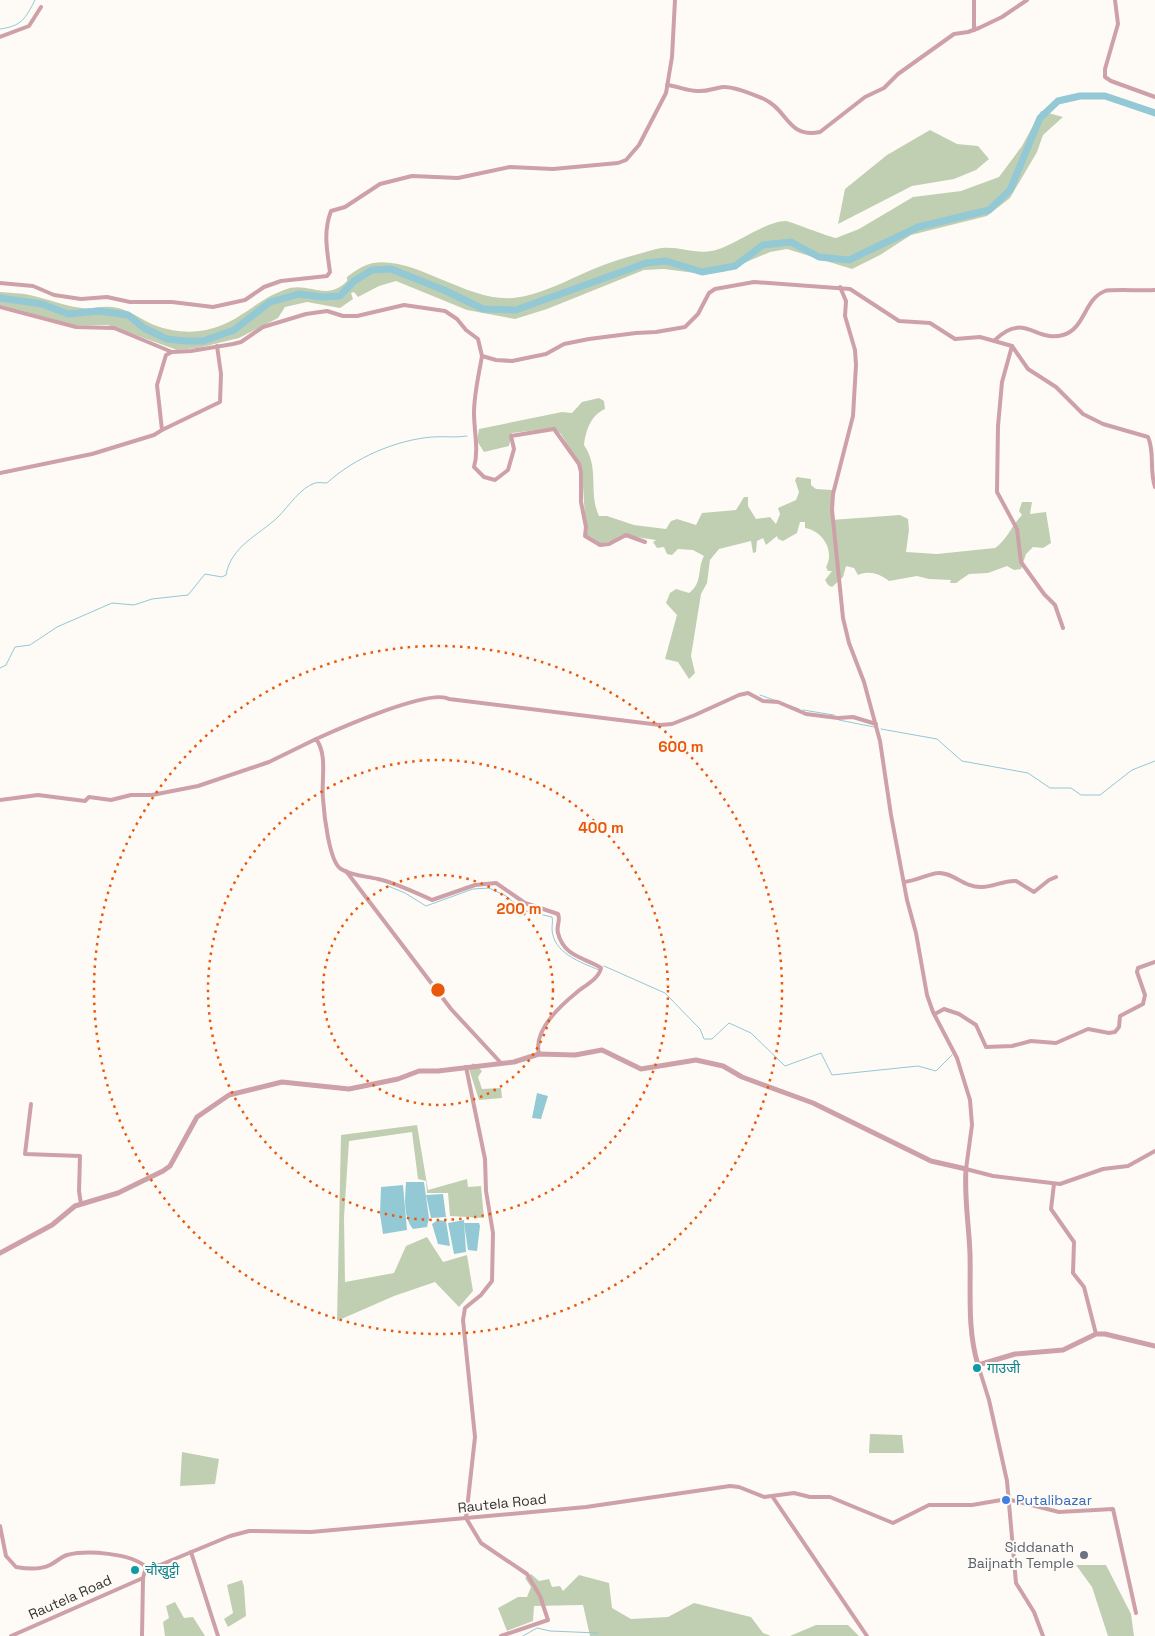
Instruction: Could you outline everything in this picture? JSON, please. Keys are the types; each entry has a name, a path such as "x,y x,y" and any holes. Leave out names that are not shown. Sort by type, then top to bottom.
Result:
{"street":[{"path":"0,283 33,286 54,295 80,299 107,297 130,302 172,302 213,307 244,300 264,286 281,281 327,276 330,272 325,239 326,225 331,211 355,201 380,184 412,176 458,178 510,167 553,169 618,163 626,160 639,145 666,93 672,57 675,0"},
{"path":"974,0 974,30"},
{"path":"667,85 706,92 724,87 737,90 765,100 781,112 798,131 812,134 820,132 865,98 884,88 898,74 954,34 974,30 1002,17 1027,0"},
{"path":"1115,0 1118,24 1105,69 1105,76 1111,81 1155,97"},
{"path":"0,37 29,26 41,8"},
{"path":"482,356 496,360 512,361 546,354 564,344 589,339 685,327 698,314 710,292 735,285 754,282 840,287 850,289 899,321 930,323 955,339 980,337 1012,346 1028,369 1056,387 1082,414 1103,424 1148,437 1153,450 1151,473 1155,487"},
{"path":"840,287 846,301 846,316 855,350 856,365 853,416 833,494 832,510 844,618 849,643 876,724 904,882 916,933 927,995 934,1014 957,1058 970,1100 972,1125 966,1169 965,1201 970,1253 971,1332 1002,1457 1016,1583 1034,1612 1043,1636"},
{"path":"994,340 1005,330 1017,327 1053,336 1063,335 1073,330 1097,295 1107,290 1135,292 1155,290"},
{"path":"162,430 157,385 166,355 172,352 191,351 241,342 263,326 306,314 327,311 343,316 357,316 404,305 445,311 457,318 466,330 478,339 482,356 474,413 474,433 478,456 474,467 479,473 495,480 508,470 514,449 512,436 554,429 579,464 581,472 581,502 586,528 585,536 600,545 608,544 626,535 645,542"},
{"path":"0,307 76,327 114,328 172,352"},
{"path":"0,472 92,454 154,435 220,402 221,374 217,346"},
{"path":"1012,346 1002,382 998,426 997,492 1016,529 1021,562 1044,594 1056,605 1063,628"},
{"path":"0,800 38,795 85,801 89,797 111,800 131,795 152,795 198,786 269,762 343,725 418,700 443,696 449,699 552,714 660,725 672,724 739,694 748,694 763,701 778,702 797,712 838,718 853,717 876,724"},
{"path":"316,739 320,745 322,756 322,798 335,864 346,871 379,879 432,900 475,885 496,884 525,903 558,914 560,918 557,930 562,943 569,953 598,966 602,971 558,1010 539,1036 539,1054"},
{"path":"346,871 365,899 452,1009 501,1063"},
{"path":"904,882 917,881 938,872 954,877 961,884 980,888 1016,881 1034,892 1056,877"},
{"path":"934,1014 944,1009 959,1014 976,1026 986,1047 1012,1046 1031,1041 1056,1043 1088,1028 1109,1033 1115,1032 1120,1027 1120,1016 1143,1004 1145,995 1137,972 1138,968 1155,962"},
{"path":"0,1253 52,1226 75,1206 118,1193 163,1171 170,1166 197,1118 229,1095 282,1082 349,1089 398,1079 419,1071 438,1071 514,1062 539,1054 575,1055 602,1050 641,1069 696,1060 722,1066 742,1078 813,1103 931,1161 978,1173 1054,1184 1103,1169 1128,1166 1155,1152"},
{"path":"466,1067 485,1159 486,1191 493,1227 492,1281 481,1295 466,1308 463,1320 475,1437 466,1518 481,1543 527,1574 546,1612 548,1620 501,1636"},
{"path":"31,1104 25,1154 80,1156 79,1191 81,1204"},
{"path":"1054,1184 1051,1209 1074,1242 1073,1273 1084,1287 1096,1334"},
{"path":"978,1365 1015,1354 1063,1350 1096,1334 1105,1334 1155,1346"},
{"name":"Rautela Road","path":"146,1567 160,1565 230,1536 249,1531 312,1532 586,1507 730,1486 739,1487 764,1497 794,1492 810,1496 830,1497 894,1523 929,1505 972,1505 1008,1500"},
{"path":"772,1496 867,1636"},
{"path":"1008,1500 1059,1512 1113,1509 1136,1613"},
{"path":"0,1526 6,1556 16,1566 40,1568 50,1566 67,1556 107,1554 130,1558 146,1567 143,1578 142,1636"},
{"path":"191,1552 218,1636"},
{"name":"Rautela Road","path":"11,1636 143,1578"}],"green space":[{"path":"1041,111 1063,117 1043,135 1037,152 1010,198 987,216 911,235 880,255 852,269 787,249 770,252 723,272 695,273 664,269 644,270 547,309 515,319 467,310 396,281 379,286 358,297 354,292 351,293 353,299 340,308 307,302 285,307 278,318 239,338 198,348 177,350 108,325 75,325 0,305 0,292 23,294 75,307 118,308 161,327 182,332 196,331 210,329 231,321 265,299 284,290 301,287 324,291 332,290 347,281 347,277 356,270 373,263 406,266 478,293 513,298 533,294 623,258 656,249 672,248 700,252 716,250 778,222 786,221 836,238 859,229 913,197 961,191 999,177 1022,146"},
{"path":"930,130 957,144 978,146 989,159 976,170 954,179 912,186 838,224 845,189 887,155"},
{"path":"599,398 604,401 605,409 596,415 590,424 584,445 592,462 594,498 599,516 607,516 634,525 666,529 671,521 677,519 696,525 702,513 736,510 744,497 748,497 748,506 756,519 770,517 776,524 780,514 778,508 796,500 799,492 795,480 797,477 811,479 811,485 816,489 832,490 831,520 900,515 908,519 909,530 906,552 937,554 995,548 1003,541 1022,515 1019,511 1022,502 1032,502 1030,514 1046,512 1051,543 1043,548 1033,547 1026,554 1021,569 1014,570 1007,566 988,573 969,574 956,583 950,583 951,580 929,579 917,576 889,581 882,576 874,574 858,575 854,568 846,566 843,577 832,587 825,580 832,571 828,571 826,567 829,555 826,543 817,533 805,528 805,522 800,522 797,533 783,541 778,539 777,536 766,545 763,538 757,541 756,552 753,553 751,541 719,549 710,560 707,583 701,594 691,656 695,673 689,679 678,662 665,659 677,615 666,603 670,593 676,589 689,593 693,589 698,580 704,556 693,550 678,549 672,555 667,554 664,547 657,548 653,542 656,540 622,535 612,541 600,544 586,535 582,469 561,434 554,428 512,433 509,446 484,452 477,441 479,429 562,412 572,413 582,402"},
{"path":"473,1063 482,1071 478,1077 482,1089 501,1088 502,1098 479,1100 469,1069"},
{"path":"417,1125 428,1190 467,1179 468,1187 481,1186 484,1218 450,1216 448,1193 427,1193 426,1181 418,1179 412,1132 349,1141 344,1217 345,1282 394,1273 406,1246 427,1237 443,1262 467,1255 473,1291 459,1307 435,1282 394,1296 337,1321 341,1135"},
{"path":"870,1434 902,1435 904,1453 869,1453"},
{"path":"182,1452 219,1459 215,1484 180,1486"},
{"path":"1076,1565 1106,1565 1131,1614 1134,1636 1108,1636 1092,1587"},
{"path":"531,1574 539,1581 549,1579 552,1587 560,1586 563,1591 579,1575 609,1583 612,1608 631,1619 668,1617 694,1603 751,1617 763,1633 771,1636 590,1636 583,1605 534,1606 533,1621 507,1631 498,1608 518,1597 527,1597 531,1587 525,1578"},
{"path":"242,1580 246,1616 228,1627 224,1619 233,1613 227,1585"},
{"path":"175,1602 184,1618 193,1617 205,1636 165,1636 163,1622 169,1618 166,1606"},
{"path":"816,1625 848,1625 859,1636 790,1636"}],"water":[{"path":"537,1093 548,1096 541,1119 532,1118"},
{"path":"406,1182 424,1182 429,1218 427,1227 413,1229 410,1224 405,1207"},
{"path":"403,1185 407,1230 383,1234 380,1214 381,1187"},
{"path":"443,1194 446,1217 431,1218 426,1195"},
{"path":"438,1220 446,1221 450,1246 438,1244 432,1224"},
{"path":"464,1220 466,1252 454,1254 448,1223"},
{"path":"464,1223 479,1223 477,1251 468,1250"}],"waterway":[{"path":"0,29 18,24 35,0"},
{"path":"0,298 42,304 68,314 99,311 128,315 144,328 167,339 203,341 234,330 270,302 299,294 323,297 340,296 354,281 372,270 391,269 444,290 483,309 516,310 646,263 666,261 702,272 735,266 763,245 791,242 819,257 849,260 918,227 989,210 1010,190 1040,118 1058,101 1080,96 1105,96 1155,113"},
{"path":"0,668 6,665 15,647 30,645 57,627 112,603 134,605 152,599 188,595 205,574 222,577 226,575 229,565 240,549 278,517 304,489 315,483 327,483 363,458 390,446 418,439 467,436"},
{"path":"760,695 799,709"},
{"path":"803,710 834,715"},
{"path":"839,720 874,727"},
{"path":"881,729 937,739 962,761 1028,773 1050,788 1071,788 1081,795 1100,795 1132,770 1155,761"},
{"path":"388,886 405,893 426,906 473,889 489,888 506,896 522,910 552,917 554,937 562,950 576,960 599,970"},
{"path":"604,966 665,993 700,1029 704,1039 712,1039 729,1023 751,1033 785,1066 821,1053 832,1075 918,1066 936,1071 952,1055"},
{"path":"523,1636 537,1628 550,1631 598,1633"}],"place":[{"name":"गाउजी","path":"977,1368"},
{"name":"Putalibazar","path":"1006,1500"},
{"name":"Siddanath Baijnath Temple","path":"1084,1555"},
{"name":"चौखुट्टी","path":"135,1570"}]}
